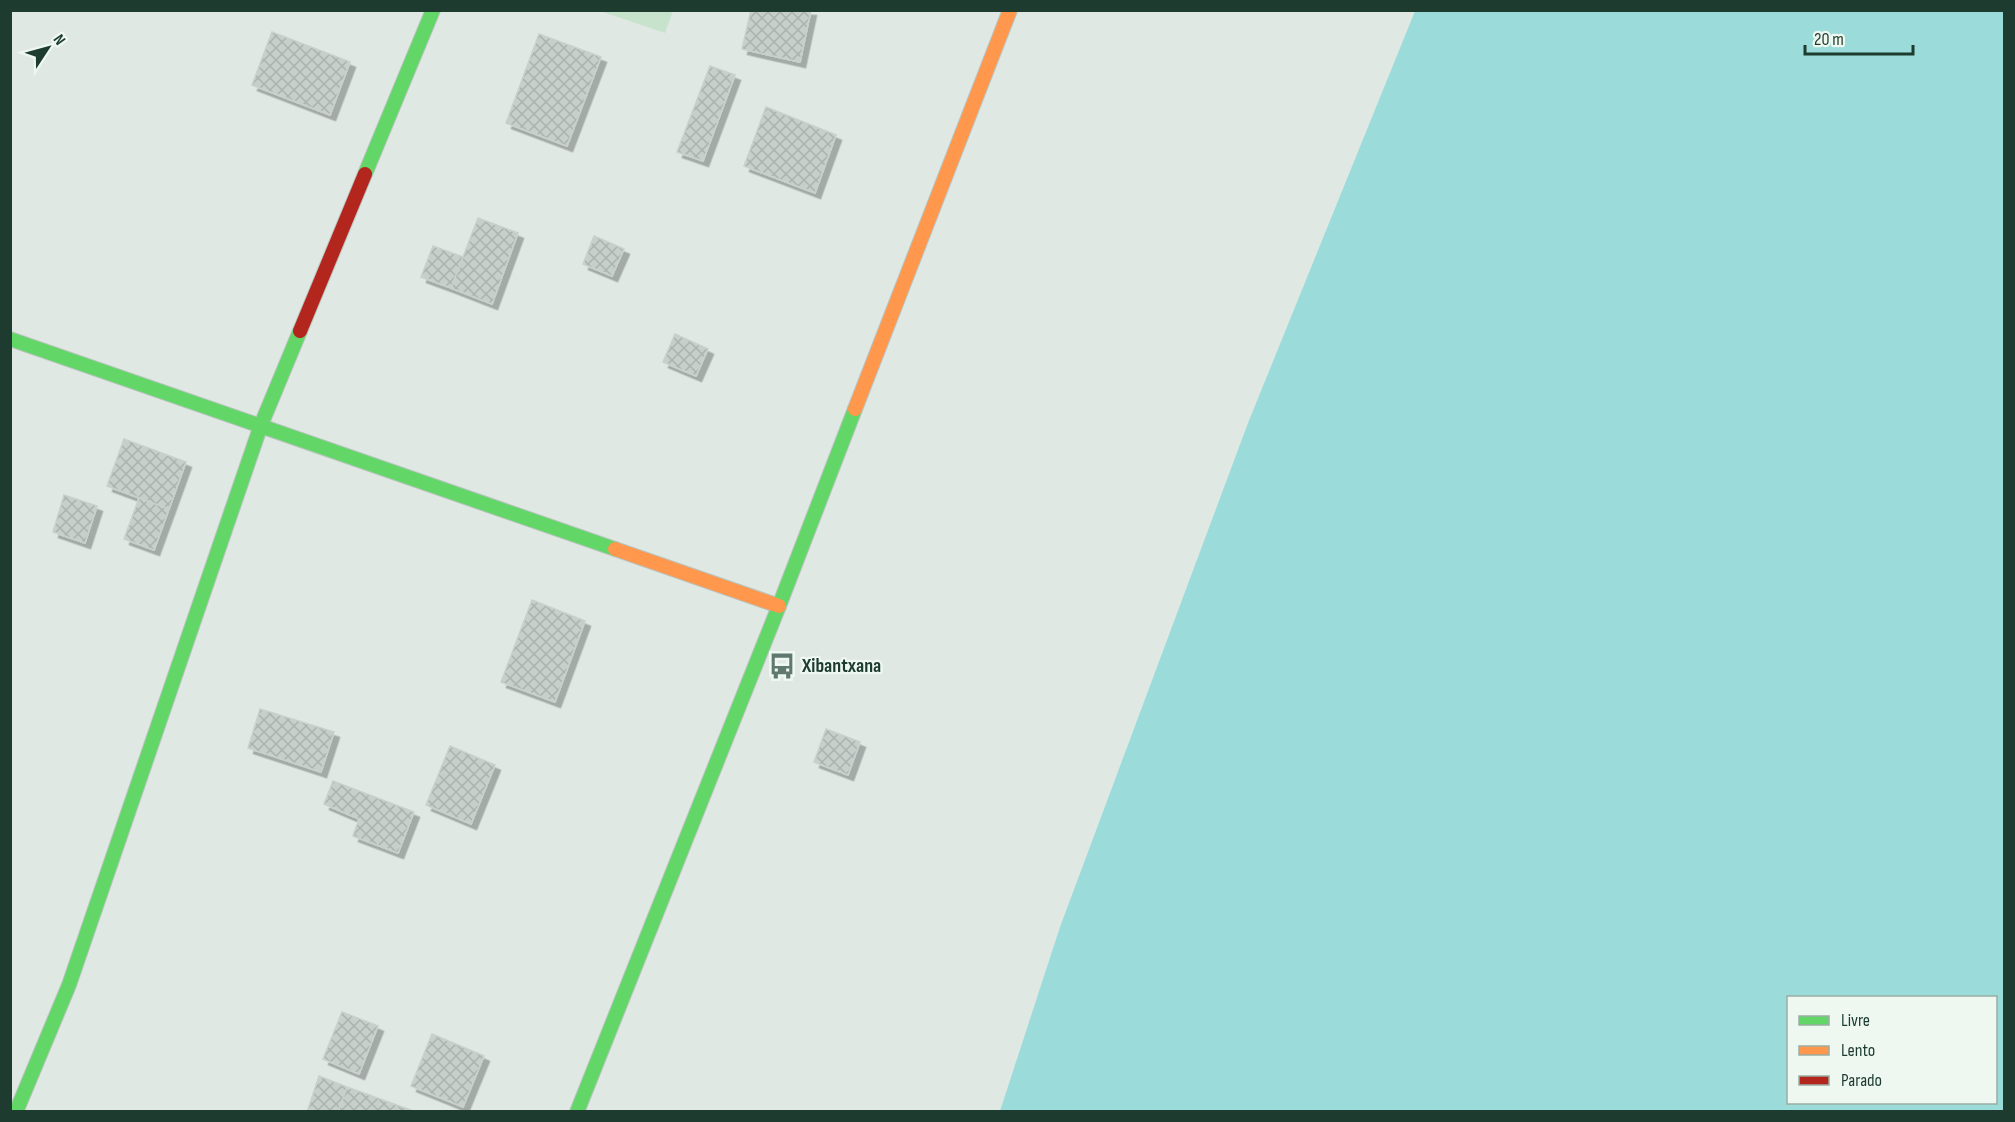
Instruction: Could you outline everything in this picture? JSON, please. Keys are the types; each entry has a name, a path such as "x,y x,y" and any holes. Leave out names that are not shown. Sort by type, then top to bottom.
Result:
{"street":[{"path":"16,1112 69,985 261,425 433,10"},
{"path":"577,1112 778,606 1010,10"},
{"path":"10,339 778,606"}],"green space":[{"path":"600,11 673,11 665,33"}],"water":[{"path":"1415,11 2004,11 2004,1111 1000,1111 1060,927 1248,423"}],"building":[{"path":"751,10 811,10 800,62 742,49"},
{"path":"272,32 350,62 330,115 252,85"},
{"path":"539,34 601,57 567,146 506,123"},
{"path":"710,66 735,75 703,161 677,152"},
{"path":"766,107 836,135 815,193 744,166"},
{"path":"478,218 518,233 492,304 451,288"},
{"path":"594,236 624,249 612,276 583,264"},
{"path":"433,246 463,257 451,288 421,277"},
{"path":"675,334 708,349 696,376 663,362"},
{"path":"124,439 186,462 169,509 107,486"},
{"path":"64,495 97,506 85,543 53,532"},
{"path":"139,498 169,509 154,550 124,539"},
{"path":"532,600 585,621 555,702 501,682"},
{"path":"260,709 334,732 321,772 248,748"},
{"path":"826,729 860,742 848,775 814,762"},
{"path":"450,746 495,765 471,824 426,805"},
{"path":"333,781 414,812 398,853 353,836 359,819 324,804"},
{"path":"342,1012 378,1026 359,1074 323,1059"},
{"path":"432,1034 484,1056 463,1107 411,1086"},
{"path":"319,1076 347,1087 338,1112 307,1112"},
{"path":"347,1087 416,1112 338,1112"}],"traffic: fast":[{"path":"365,174 433,10"},
{"path":"16,1112 69,985 261,425 300,331"},
{"path":"10,339 615,549"},
{"path":"577,1112 855,409"}],"traffic: slow":[{"path":"855,409 1010,10"},
{"path":"615,549 779,606"}],"traffic: jam":[{"path":"300,331 365,174"}],"place":[{"name":"Xibantxana","path":"782,666"}]}
